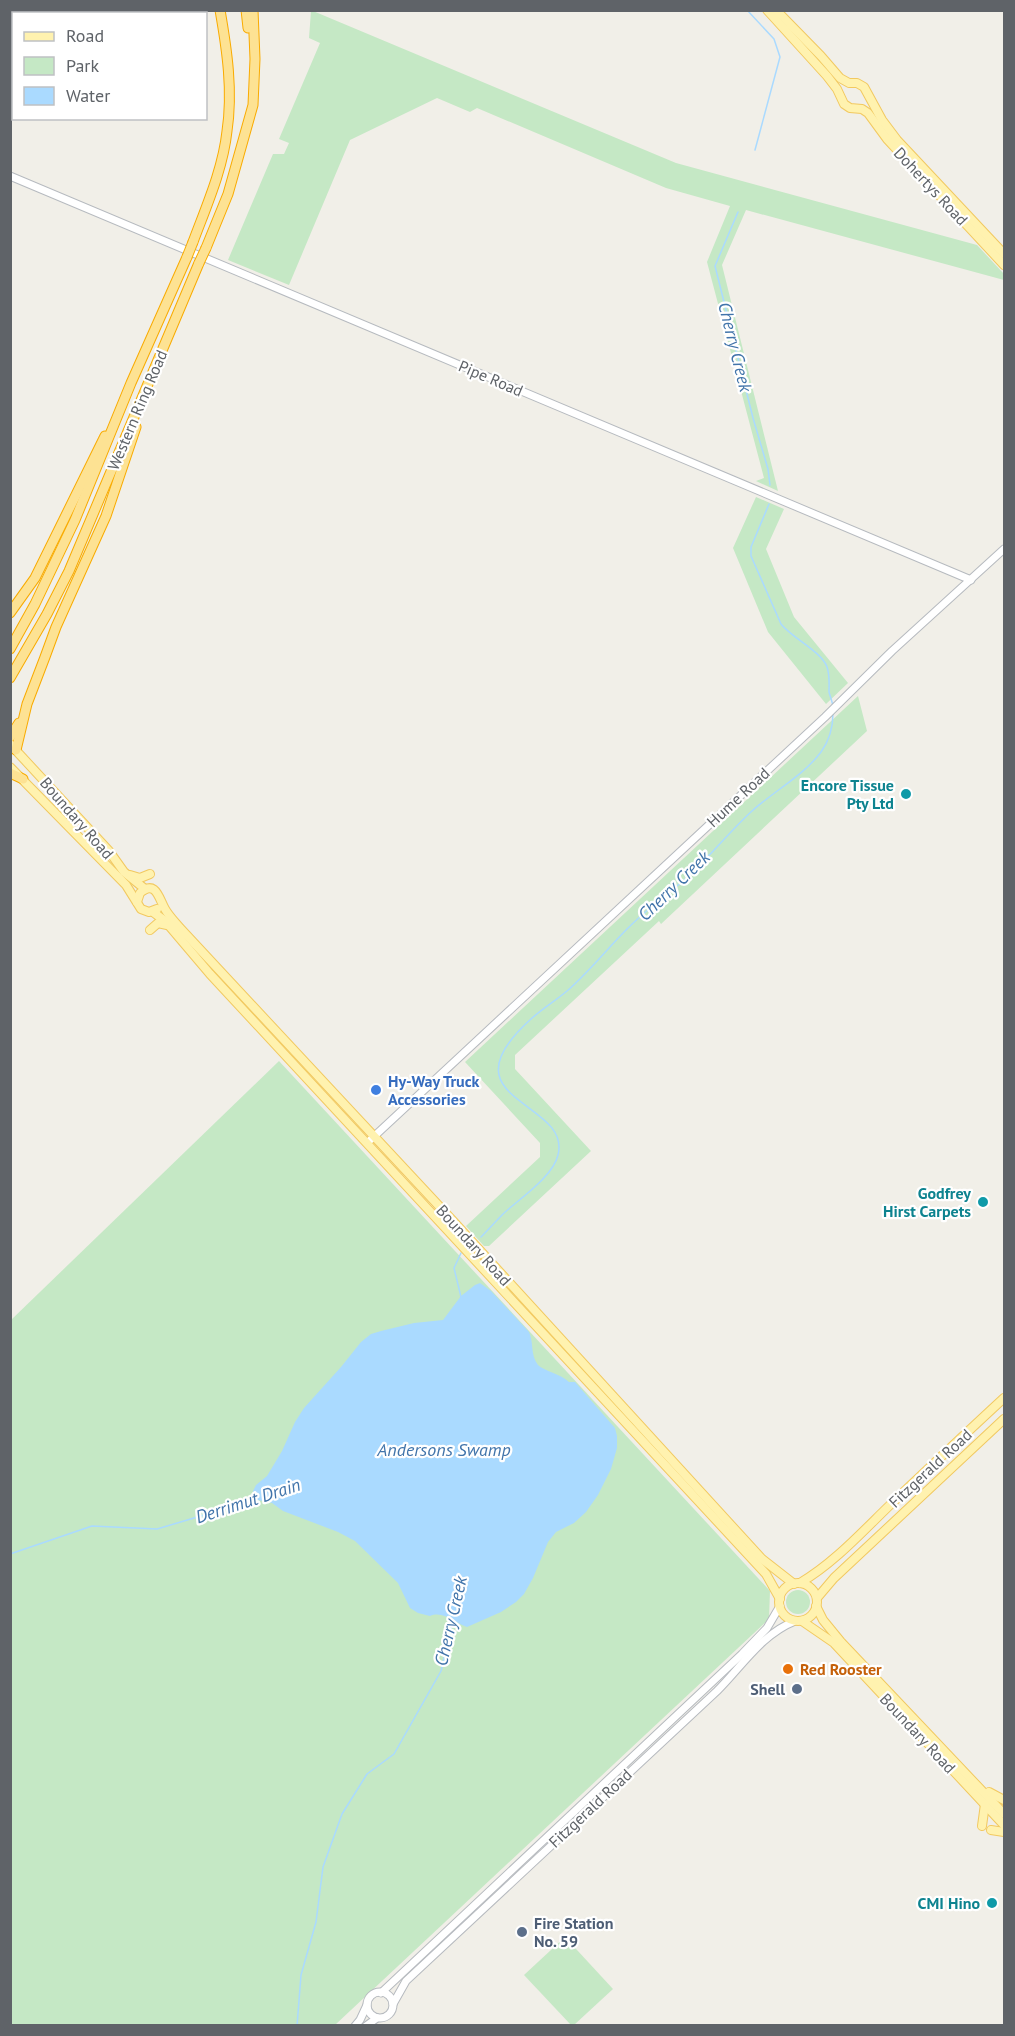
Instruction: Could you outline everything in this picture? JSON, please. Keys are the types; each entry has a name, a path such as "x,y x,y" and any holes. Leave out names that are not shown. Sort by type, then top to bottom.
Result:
{"highway":[{"path":"213,10 224,69 227,132"},
{"path":"220,10 229,69 227,132"},
{"path":"244,135 250,81 246,10"},
{"path":"244,135 253,105 255,59 253,10"},
{"name":"Western Ring Road","path":"10,649 48,578 75,520 131,383 193,243 212,190 227,132"},
{"name":"Western Ring Road","path":"10,678 69,571 228,194 244,135"},
{"path":"10,737 19,725 56,627 106,516 153,373"},
{"path":"10,613 38,572 131,383"},
{"path":"13,747 27,704"},
{"path":"10,773 23,779"}],"main road":[{"path":"767,10 827,76 847,107 858,109 864,105 867,94 861,84 850,83 837,76 815,49 776,10"},
{"path":"841,98 844,87 850,83"},
{"name":"Dohertys Road","path":"867,94 897,140 1005,254"},
{"name":"Dohertys Road","path":"858,109 868,114 887,139 1005,265"},
{"name":"Boundary Road","path":"13,747 109,851 124,872 145,889"},
{"name":"Boundary Road","path":"10,767 126,885 137,902"},
{"path":"124,872 140,878 150,874"},
{"path":"145,889 156,891 161,901 153,912 142,910 137,902 140,893 145,889"},
{"name":"Boundary Road","path":"161,901 180,928 481,1260 762,1559 797,1584"},
{"name":"Boundary Road","path":"153,912 168,925 191,954 370,1140"},
{"path":"150,930 158,923 168,925"},
{"name":"Boundary Road","path":"481,1260 766,1574 780,1602"},
{"name":"Fitzgerald Road","path":"797,1584 819,1571 842,1551 1005,1398"},
{"path":"988,1413 1002,1422"},
{"name":"Fitzgerald Road","path":"816,1602 834,1578 1002,1422"},
{"path":"797,1584 809,1587 816,1602 811,1616 798,1621 783,1614 780,1602 786,1587 797,1584"},
{"name":"Boundary Road","path":"816,1602 823,1620 842,1642 1005,1814"},
{"name":"Boundary Road","path":"798,1621 825,1635 834,1643 1005,1825"},
{"path":"982,1790 1005,1800"},
{"path":"985,1804 986,1828 1005,1832"}],"street":[{"name":"Pipe Road","path":"10,176 971,580"},
{"name":"Hume Road","path":"370,1140 825,717 900,644 1005,549"},
{"name":"Fitzgerald Road","path":"381,1992 742,1654 773,1620 780,1602"},
{"name":"Fitzgerald Road","path":"393,2004 400,1988 413,1974 717,1691 764,1640 778,1629 798,1621"},
{"path":"355,2025 360,2020 370,1997 381,1992 388,1995 393,2004 388,2016 378,2018 366,2025"},
{"path":"368,2004 371,2014 378,2018"}],"green space":[{"path":"311,11 676,163 977,245 1004,274 1004,280 746,210 722,265 778,491 756,481 764,478 707,262 730,206 666,188 477,108 470,112 437,98 350,140 289,285 228,260 273,154 284,154 289,143 279,139 320,43 309,38"},
{"path":"756,497 784,509 766,549 794,617 848,683 826,704 768,632 733,548"},
{"path":"858,696 867,731 661,924 659,921 515,1055 515,1069 591,1151 489,1246 484,1246 466,1226 540,1157 540,1143 465,1062"},
{"path":"279,1061 770,1591 769,1619 335,2025 11,2026 11,1320"},
{"path":"798,1590 807,1593 810,1602 807,1611 798,1614 789,1611 786,1602 789,1593"},
{"path":"565,1937 613,1989 574,2025 571,2025 524,1975"}],"water":[{"name":"Andersons Swamp","path":"480,1283 491,1291 529,1332 538,1365 569,1382 575,1382 615,1428 617,1448 611,1469 598,1495 586,1512 574,1523 556,1532 548,1542 524,1594 501,1612 467,1627 444,1616 430,1616 410,1608 398,1583 355,1541 283,1511 272,1503 258,1500 254,1497 253,1491 256,1485 267,1476 304,1408 361,1342 371,1334 381,1331 414,1323 443,1320 461,1296"}],"waterway":[{"name":"Cherry Creek","path":"747,10 774,39 780,57 755,150"},
{"name":"Cherry Creek","path":"738,212 715,266 768,469 770,485"},
{"name":"Cherry Creek","path":"769,504 751,547 751,556 781,624 824,661 828,670 829,692 833,706"},
{"name":"Cherry Creek","path":"481,1237 543,1179 558,1155 557,1137 547,1122 515,1098 503,1084 498,1068 506,1046 531,1019 575,984 633,923 691,874 752,811 814,761 828,738 833,713"},
{"name":"Cherry Creek","path":"461,1253 454,1268 461,1297"},
{"name":"Derrimut Drain","path":"10,1554 92,1526 157,1529 258,1499"},
{"name":"Cherry Creek","path":"297,2026 301,1975 316,1922 323,1867 342,1814 367,1774 394,1754 441,1671 453,1620"}],"place":[{"name":"Encore Tissue Pty Ltd","path":"906,794"},
{"name":"Hy-Way Truck Accessories","path":"376,1090"},
{"name":"Godfrey Hirst Carpets","path":"983,1202"},
{"name":"Red Rooster","path":"788,1669"},
{"name":"Shell","path":"797,1689"},
{"name":"CMI Hino","path":"992,1903"},
{"name":"Fire Station No. 59","path":"522,1932"}]}
